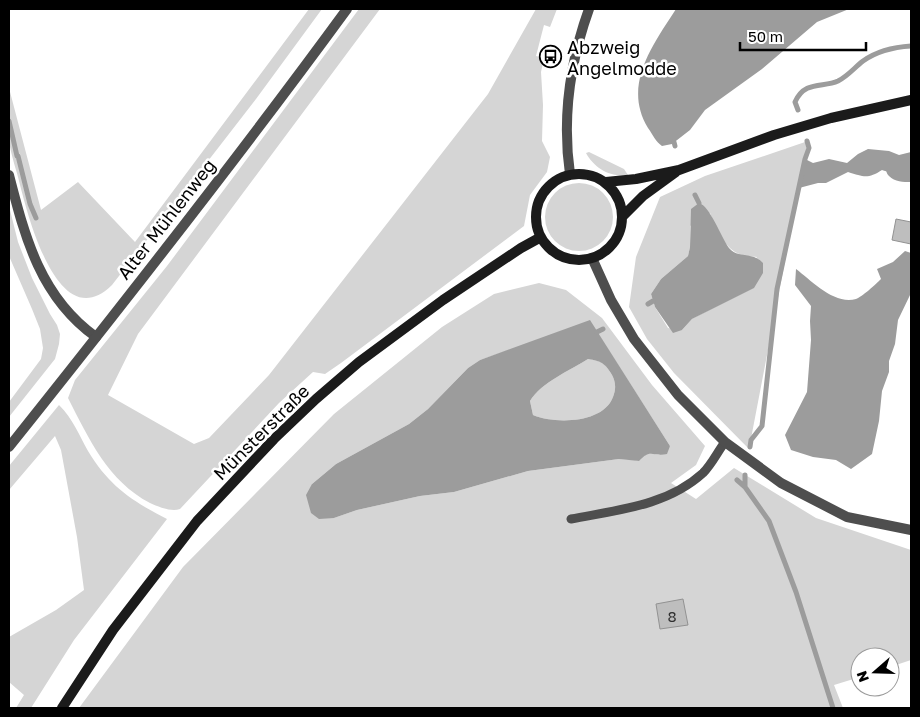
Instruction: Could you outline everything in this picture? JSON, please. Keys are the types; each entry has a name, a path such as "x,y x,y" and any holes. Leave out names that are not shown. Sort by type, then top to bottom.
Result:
{"main road":[{"path":"606,182 636,179 679,170 774,135 831,118 911,100"},
{"path":"623,216 643,196 679,170"},
{"path":"583,173 595,176 606,182 615,192 621,204 623,216 621,230 614,242 604,252 592,258 578,260 563,257 550,249 541,238 536,225 536,211 540,198 547,187 558,179 570,174 583,173"},
{"name":"Münsterstraße","path":"62,708 113,630 197,521 274,439 316,399 360,362 443,300 521,248 541,238"}],"street":[{"name":"Alter Mühlenweg","path":"9,447 290,87 347,9"},
{"path":"570,174 566,127 570,80 580,35 589,9"},
{"path":"9,174 23,230 44,278 67,310 96,337"},
{"path":"592,258 611,300 634,339 678,395 725,442 781,483 847,517 911,530"}],"lane":[{"path":"571,519 649,503 680,490 704,472 725,442"}],"shaded area":[{"path":"309,9 322,9 256,99 112,285 93,297 77,296 62,285 39,245 24,201 9,141 9,88 41,210 78,182 135,242"},
{"path":"359,9 380,9 138,334 108,395 194,444 209,438 269,375 488,94 536,9 557,9 550,27 544,25 536,56 544,58 541,72 543,105 542,141 550,157 547,172 530,195 524,226 341,363 325,374 313,372 279,403 180,509 169,509 154,505 135,494 122,483 101,458 68,398 75,380 167,266"},
{"path":"676,9 849,9 817,22 762,69 705,110 690,130 672,144 662,146 648,128 641,112 638,96 639,81 650,51"},
{"path":"808,141 749,449 674,373 647,339 629,307 636,257 660,197 705,176","holes":["710,213 721,236 732,250 742,255 757,257 720,304 692,319 682,330 668,328 655,307 651,294 661,279 688,256 690,226"]},
{"path":"868,149 889,151 899,155 911,152 911,182 902,182 894,179 882,170 873,175 866,176 848,172 826,183 799,188 805,159 813,163 829,159 847,163"},
{"path":"589,152 624,169 628,175 615,175 604,171 589,158 586,153"},
{"path":"586,183 598,189 607,198 613,210 611,230 603,241 586,251 572,251 555,241 547,230 545,210 555,193 566,185"},
{"path":"699,203 703,205 711,216 729,248 737,253 759,259 763,263 763,273 754,288 692,319 682,330 673,333 655,307 651,294 661,279 688,256 691,209"},
{"path":"9,206 18,242 32,278 60,334 55,359 9,417 9,402 41,359 43,348 40,329 9,256"},
{"path":"905,251 911,253 911,293 898,320 895,344 889,361 889,372 882,391 879,421 872,454 851,469 836,460 813,457 791,450 785,435 807,392 811,340 811,306 795,285 796,269 824,291 840,299 856,299 881,279 877,269 893,262"},
{"path":"539,283 566,290 602,318 652,385 705,446 696,465 671,483 696,499 734,468 816,518 911,550 911,660 900,664 900,647 850,647 850,680 834,685 843,708 79,708 183,567 334,414 442,327 494,294","holes":["597,332 670,446 659,455 648,454 638,461 619,459 528,471 454,492 420,496 357,510 334,518 312,484 336,464 409,424 428,409 468,368 480,360 559,333"]},
{"path":"590,320 670,446 667,454 649,454 639,461 619,459 528,471 454,492 420,496 357,510 334,518 319,519 311,513 306,495 312,484 336,464 409,424 428,409 468,368 480,360","holes":["588,359 605,365 612,375 615,386 614,394 608,406 589,417 577,419 553,420 533,415 530,401 535,394 556,377"]},
{"path":"588,359 603,363 613,378 615,391 608,406 589,417 577,419 553,420 533,415 530,401 535,394 556,377"},
{"path":"59,405 72,421 88,451 104,474 132,499 167,519 74,640 31,708 16,708 24,695 9,682 9,637 56,610 84,590 77,537 61,450 55,436 9,490 9,466"}],"building":[{"path":"896,219 911,222 911,244 892,240"},
{"path":"683,599 688,625 660,629 656,604"}],"waterway":[{"path":"798,110 795,102 804,90 838,81 863,61 880,52 911,46"},
{"path":"9,121 17,156"},
{"path":"750,447 751,440 762,426 777,289 809,148 807,141"},
{"path":"674,142 675,146"},
{"path":"18,156 30,204 36,218"},
{"path":"695,195 699,203"},
{"path":"648,304 653,301"},
{"path":"597,332 603,329"},
{"path":"745,475 745,487 769,521 796,592 833,708"},
{"path":"737,480 745,487"}],"place":[{"name":"Abzweig Angelmodde","path":"551,57"}]}
